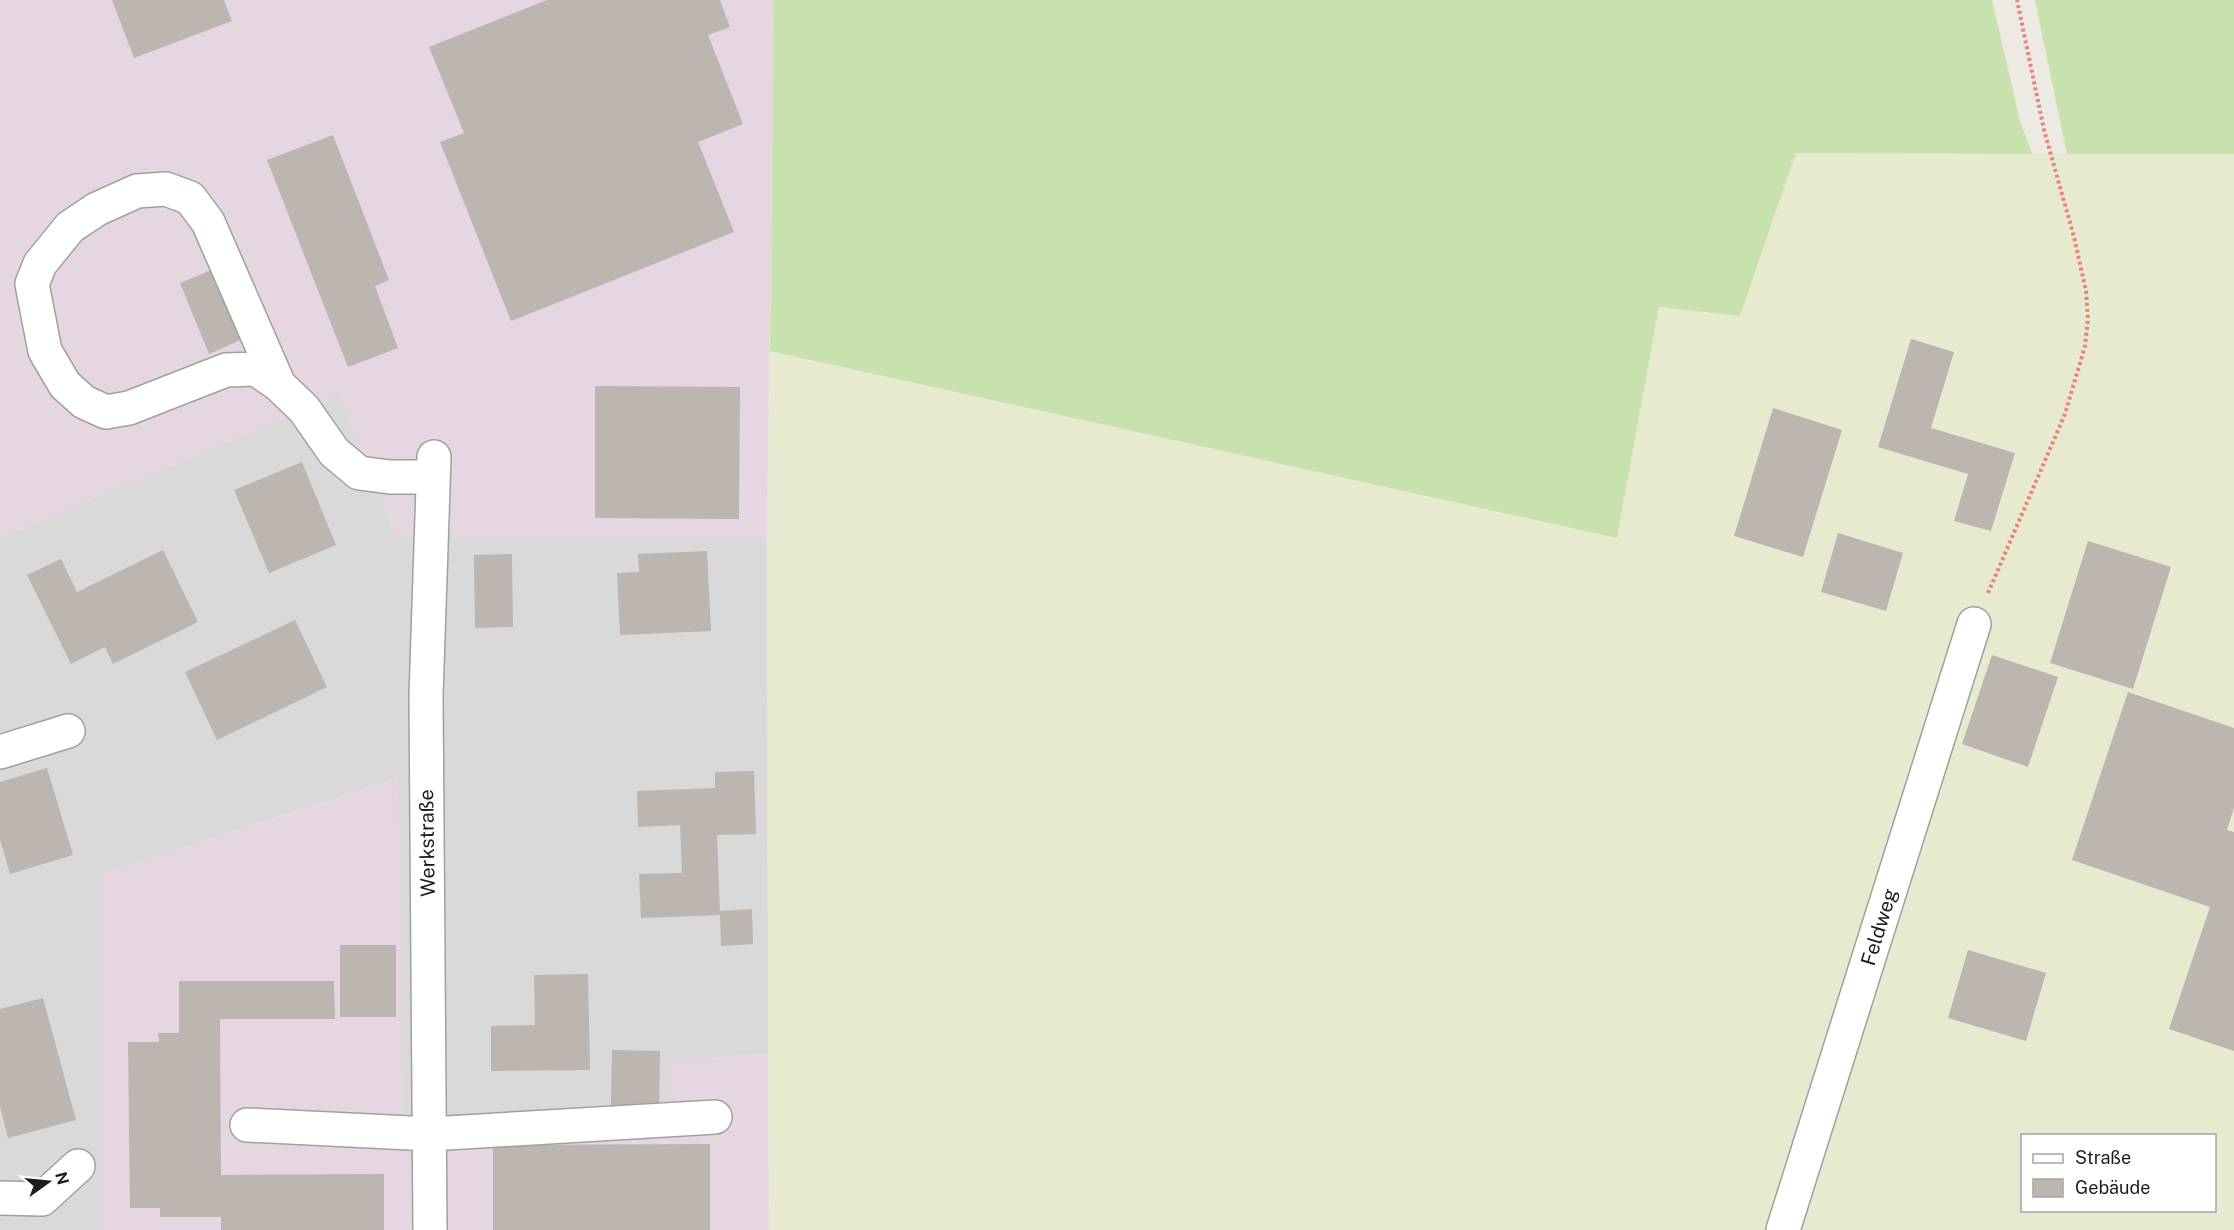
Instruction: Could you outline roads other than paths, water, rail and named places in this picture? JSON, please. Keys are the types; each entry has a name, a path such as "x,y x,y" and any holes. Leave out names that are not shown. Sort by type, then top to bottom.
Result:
{"street":[{"path":"166,189 190,198 208,222 279,385 256,369 226,370 129,408 106,412 84,402 64,384 45,351 32,284 40,264 70,227 97,209 137,191 166,189"},
{"name":"Werkstraße","path":"279,385 304,409 334,452 359,473 390,477 433,467 426,696 430,1230"},
{"name":"Feldweg","path":"1783,1230 1974,624"},
{"path":"0,752 68,731"},
{"path":"247,1125 430,1134 715,1117"},
{"path":"0,1198 42,1199 78,1166"}]}
